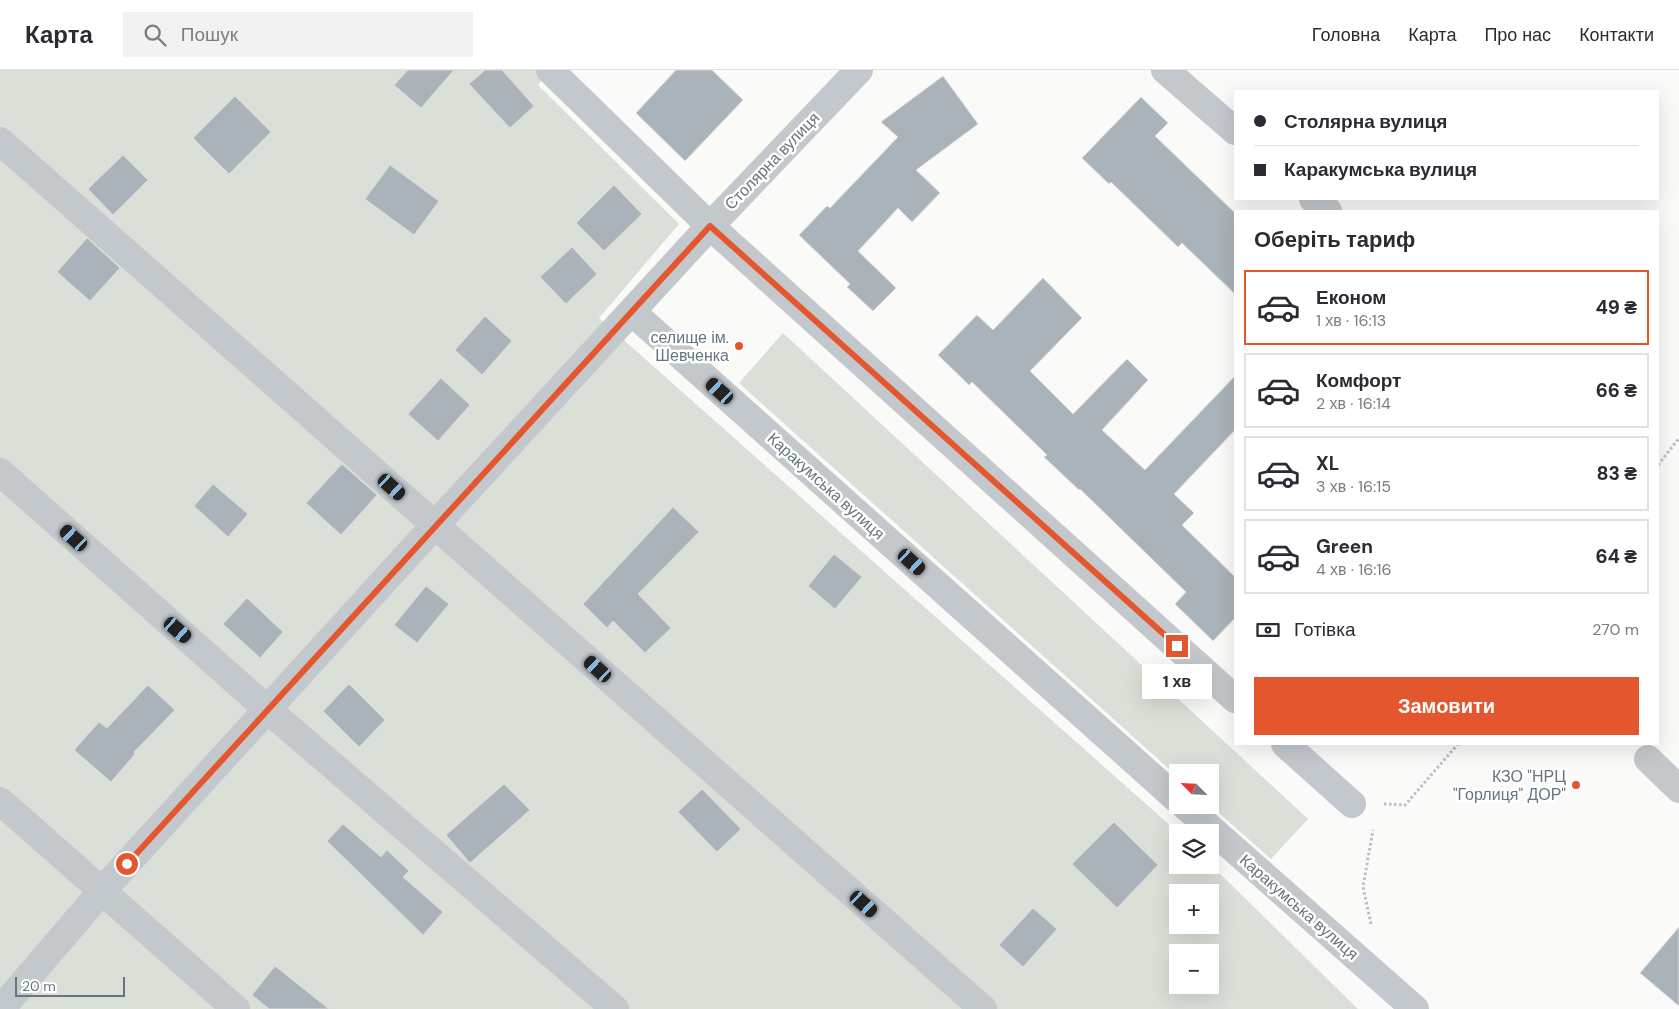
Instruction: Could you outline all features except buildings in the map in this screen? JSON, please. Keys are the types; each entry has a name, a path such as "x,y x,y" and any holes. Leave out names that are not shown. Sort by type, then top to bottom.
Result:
{"street":[{"path":"550,70 710,226 1234,698"},
{"name":"Столярна вулиця","path":"1,1009 101,892 435,525 710,226 859,70"},
{"path":"1165,70 1234,130"},
{"path":"0,141 983,1009"},
{"path":"1314,200 1327,210"},
{"name":"Каракумська вулиця","path":"632,312 1169,792"},
{"path":"0,472 267,709 616,1009"},
{"path":"1286,745 1364,804"},
{"path":"1648,759 1679,789"},
{"path":"0,801 236,1009"},
{"name":"Каракумська вулиця","path":"1194,814 1415,1009"}],"path":[{"path":"1659,464 1679,438"},
{"path":"1372,930 1363,887 1364,804 1406,804 1457,745"}],"shaded area":[{"path":"0,70 551,70 538,85 679,224 599,318 1169,824 1169,874 1219,873 1358,1009 0,1009"},
{"path":"783,333 1308,819 1271,859 1219,813 1219,764 1169,764 1169,769 739,383"}],"place":[{"name":"селище ім. Шевченка","path":"739,346"},
{"name":"КЗО \"НРЦ \"Горлиця\" ДОР\"","path":"1576,785"}],"route":[{"path":"127,864 710,226 1177,646"}]}
